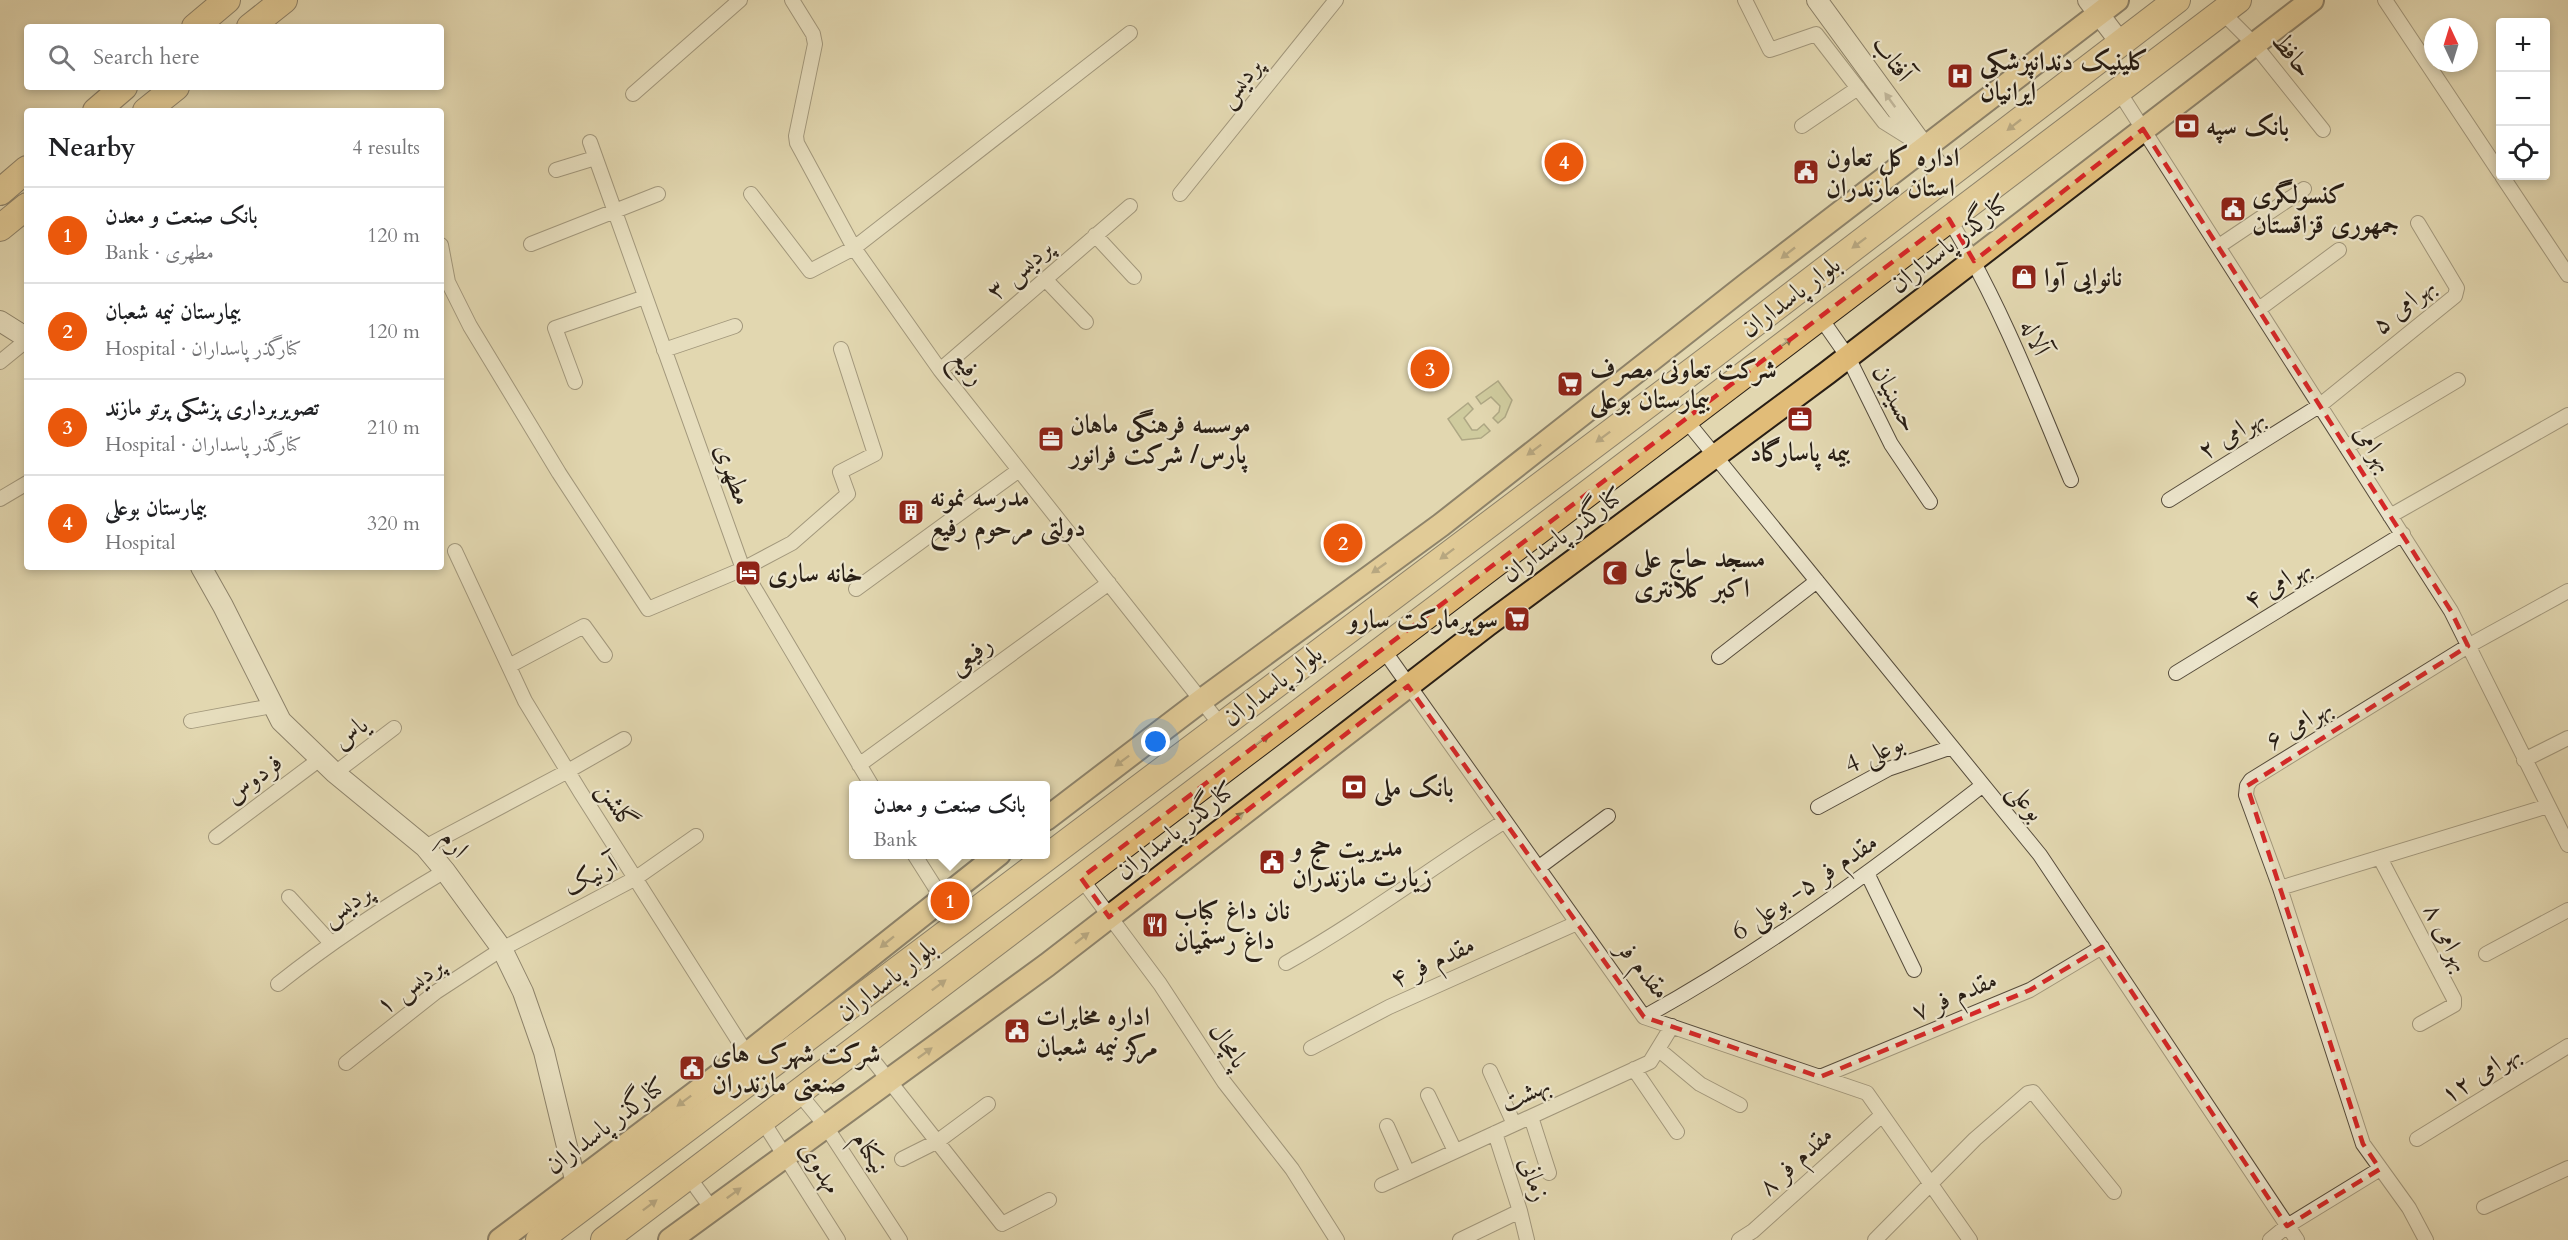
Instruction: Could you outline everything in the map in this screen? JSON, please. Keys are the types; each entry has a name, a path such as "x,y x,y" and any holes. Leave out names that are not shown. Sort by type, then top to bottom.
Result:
{"highway":[{"path":"199,24 227,0"},
{"path":"254,24 284,0"},
{"name":"بلوار پاسداران","path":"1050,854 1220,724 1688,374 2177,0"},
{"name":"بلوار پاسداران","path":"603,1240 2230,6"},
{"path":"100,108 120,90"},
{"path":"150,108 172,90"},
{"path":"0,192 24,172"},
{"path":"0,228 24,208"},
{"name":"بلوار پاسداران","path":"539,1240 581,1208 753,1064 958,925 1044,859"}],"main road":[{"name":"آفتاب","path":"1817,0 1946,177"},
{"path":"1050,816 1202,700 1441,525 1925,148 2093,7 2117,0"},
{"name":"کنارگذر پاسداران","path":"670,1240 1047,965 1408,686 1848,357 2312,0"},
{"path":"2093,7 2121,42"},
{"path":"0,321 24,337"},
{"path":"0,331 24,338"},
{"name":"ارم","path":"203,570 281,721 335,773 424,848 445,871 502,949 523,992 543,1052 581,1208"},
{"name":"کنارگذر پاسداران","path":"500,1240 575,1182 753,1064 941,898 994,859"}],"street":[{"path":"633,94 740,0"},
{"name":"رفیع","path":"792,0 813,34 815,44 796,136 797,143 854,248 940,370 1220,724"},
{"name":"پردیس","path":"1180,194 1336,0"},
{"path":"1745,0 1770,50 1816,34 1884,122 1925,148"},
{"path":"2385,0 2496,166"},
{"name":"حافظ","path":"2230,6 2255,45 2323,130"},
{"path":"751,194 810,272 854,248 1130,33"},
{"path":"1802,126 1858,88"},
{"name":"بهرامی","path":"2118,90 2451,610 2524,760 2564,831 2568,845"},
{"name":"مطهری","path":"590,142 743,569 869,781"},
{"path":"556,170 595,158"},
{"path":"2505,180 2568,275"},
{"path":"2219,246 2304,189"},
{"path":"531,244 658,194"},
{"name":"پردیس ۳","path":"940,370 1130,206"},
{"name":"آلاله","path":"1949,219 1974,261 2032,386 2071,480"},
{"name":"بهرامی ۵","path":"2319,406 2456,293 2457,288 2418,223"},
{"path":"1095,235 1134,277"},
{"path":"2259,309 2339,250"},
{"path":"444,261 448,282 470,326 559,473 648,609 743,569 792,543 848,494 840,472 875,454 841,349"},
{"path":"1045,279 1086,322"},
{"path":"575,382 555,328 645,297"},
{"name":"حسینیان","path":"1820,317 1848,357 1891,444 1930,502"},
{"path":"664,350 735,326"},
{"path":"0,363 24,342"},
{"path":"2346,447 2458,380"},
{"name":"بهرامی ۲","path":"2169,500 2319,406"},
{"path":"2390,516 2568,415"},
{"name":"بوعلی","path":"1685,419 2040,855 2297,1240"},
{"path":"855,589 1019,470"},
{"path":"0,499 24,485"},
{"name":"بهرامی ۴","path":"2176,673 2403,534"},
{"name":"گلشن","path":"455,551 525,701 753,1064"},
{"path":"1719,657 1817,581"},
{"name":"رفیعی","path":"859,765 1109,583"},
{"name":"بهرامی ۶","path":"2426,1240 2409,1208 2363,1144 2280,888 2246,795 2247,786 2251,780 2468,646 2568,591"},
{"path":"509,666 584,626 605,655"},
{"name":"مقدم فر","path":"1383,649 1644,1017 1867,1094 1970,1240"},
{"path":"191,721 272,706"},
{"name":"یاس","path":"335,773 394,729"},
{"path":"2524,760 2568,738"},
{"path":"424,848 624,739"},
{"name":"بوعلی 4","path":"1818,807 1888,769 1952,747"},
{"name":"فردوس","path":"216,837 320,759"},
{"name":"مقدم فر ۵- بوعلی 6","path":"1644,1017 1686,994 1867,873 1983,784"},
{"path":"2280,888 2548,806"},
{"path":"1538,868 1608,816"},
{"path":"1286,963 1339,933 1433,867 1505,821"},
{"name":"آرنیک","path":"502,949 636,878 696,836"},
{"name":"بهرامی ۸","path":"2380,858 2454,999 2454,1005 2421,1023"},
{"path":"917,859 958,925"},
{"name":"پردیس","path":"278,984 331,943 392,902 445,871"},
{"path":"1867,873 1914,970"},
{"name":"پامچال","path":"1081,878 1160,984 1224,1082 1292,1169 1336,1240"},
{"path":"289,897 331,943"},
{"path":"2486,954 2568,910"},
{"name":"مقدم فر ۴","path":"1311,1048 1400,1003 1577,923"},
{"name":"مقدم فر ۷","path":"1820,1077 2030,990 2102,947"},
{"name":"پردیس ۱","path":"346,1063 436,992 502,949"},
{"name":"بهشت","path":"1382,1185 1650,1062 1672,1026"},
{"path":"861,1045 890,1078 1002,1224 1049,1200"},
{"name":"بهرامی ۱۲","path":"2417,1139 2568,1046"},
{"path":"1658,1049 1700,1084 1740,1105"},
{"path":"1634,1069 1677,1132"},
{"path":"1490,1071 1514,1124"},
{"name":"نیکنام","path":"798,1092 825,1125 900,1240"},
{"path":"1875,1240 1975,1139 2028,1093 2033,1092 2114,1192"},
{"path":"1428,1095 1455,1151"},
{"path":"902,1159 938,1142 988,1104"},
{"name":"مقدم فر ۸","path":"1739,1240 1753,1231 1882,1115"},
{"path":"1531,1117 1549,1173"},
{"name":"مهدوی","path":"762,1120 838,1240"},
{"path":"1387,1126 1408,1173"},
{"name":"زمانی","path":"1495,1133 1527,1240"},
{"path":"2484,1207 2568,1168"},
{"path":"2270,1240 2287,1226 2380,1169"},
{"path":"688,1176 712,1209"},
{"path":"1460,1240 1520,1211"}],"highlighted area":[{"path":"2143,129 2451,611 2468,646 2247,786 2363,1144 2380,1169 2287,1226 2102,947 2030,990 1820,1077 1644,1017 1408,686 1109,917 1081,878 1949,219 1974,261"}],"green space":[{"path":"1498,381 1512,400 1505,417 1498,423 1493,418 1499,412 1500,406 1491,397 1481,404 1476,397"},
{"path":"1468,403 1473,409 1464,418 1472,430 1477,430 1484,424 1490,431 1481,438 1462,440 1448,419"}],"place":[{"name":"کلینیک دندانپزشکی ایرانیان","path":"1960,76"},
{"name":"بانک سپه","path":"2187,126"},
{"name":"بیمارستان بوعلی","path":"1564,162"},
{"name":"اداره کل تعاون استان مازندران","path":"1806,172"},
{"name":"کنسولگری جمهوری قزاقستان","path":"2233,209"},
{"name":"نانوایی آوا","path":"2024,277"},
{"name":"تصویربرداری پزشکی پرتو مازند","path":"1430,369"},
{"name":"شرکت تعاونی مصرف بیمارستان بوعلی","path":"1570,384"},
{"name":"بیمه پاسارگاد","path":"1800,419"},
{"name":"موسسه فرهنگی ماهان پارس/ شرکت فرانور","path":"1051,439"},
{"name":"مدرسه نمونه دولتی مرحوم رفیع","path":"911,512"},
{"name":"بیمارستان نیمه شعبان","path":"1343,543"},
{"name":"خانه ساری","path":"748,573"},
{"name":"مسجد حاج علی اکبر کلانتری","path":"1615,573"},
{"name":"سوپرمارکت سارو","path":"1517,619"},
{"name":"بانک ملی","path":"1354,787"},
{"name":"مدیریت حج و زیارت مازندران","path":"1272,862"},
{"name":"بانک صنعت و معدن","path":"950,901"},
{"name":"نان داغ کباب داغ رستمیان","path":"1155,925"},
{"name":"اداره مخابرات مرکز نیمه شعبان","path":"1017,1031"},
{"name":"شرکت شهرک های صنعتی مازندران","path":"692,1068"}]}
